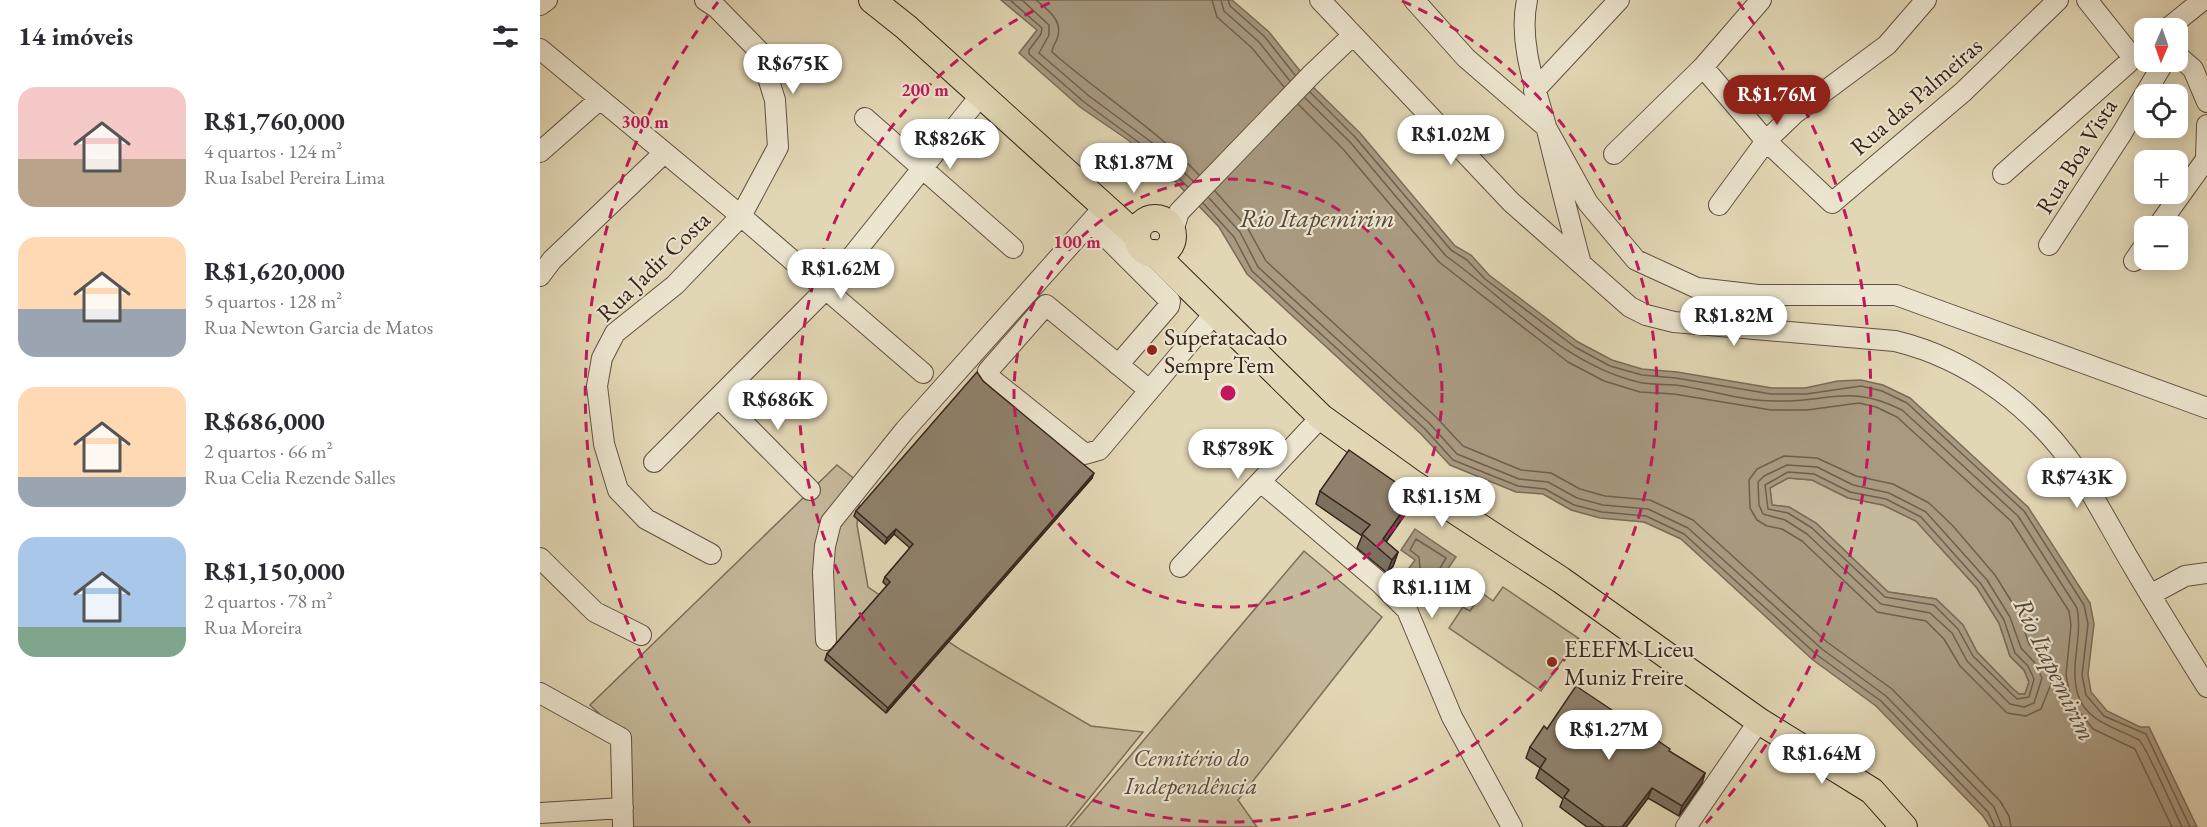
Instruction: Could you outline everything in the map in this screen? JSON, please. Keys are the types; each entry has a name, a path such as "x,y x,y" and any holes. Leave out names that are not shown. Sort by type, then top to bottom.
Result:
{"main road":[{"path":"872,0 981,95 1102,213 1163,228 1176,275 1322,417 1414,484 1561,580 1760,721 1872,791 1904,827"}],"street":[{"path":"540,5 547,0"},
{"name":"Rua Jadir Costa","path":"705,0 717,8 760,52 775,100 778,147 741,216 675,285 615,333 602,358 597,386 604,444 618,490 646,519 711,554"},
{"path":"1320,0 1511,202 1630,307 1646,315 1674,322 1895,341 1924,348 1962,365 1995,387 2027,414 2052,440 2079,474 2207,687"},
{"path":"1413,0 1466,58 1546,127 1588,203 1636,260 1697,288 1758,295 1896,295 2207,408"},
{"path":"1527,0 1523,18 1534,91 1546,127 1581,264"},
{"path":"1534,91 1619,0"},
{"path":"1614,154 1703,67 1761,0"},
{"path":"1719,204 1766,141 1794,114 1887,45 1926,0"},
{"name":"Rua das Palmeiras","path":"1766,141 1832,203 1963,92 2058,0"},
{"path":"2087,0 2134,47"},
{"path":"2180,18 2203,0"},
{"path":"1163,228 1312,74 1353,35"},
{"path":"540,49 741,216 923,373"},
{"path":"2003,174 2134,58"},
{"path":"2188,65 2193,69 2207,102"},
{"path":"1703,67 1766,141"},
{"name":"Rua Boa Vista","path":"2049,245 2088,188 2157,72"},
{"path":"654,462 825,290 981,95"},
{"path":"540,152 599,100"},
{"path":"865,118 1013,248"},
{"path":"2165,216 2206,159 2207,125"},
{"path":"540,276 546,255 664,153"},
{"path":"826,640 823,572 825,546 831,522 906,430 1102,213 1170,301 1169,306 1118,365"},
{"path":"1149,390 1046,305 988,371 990,377 1084,454 1098,450 1214,314"},
{"path":"719,398 810,490"},
{"path":"1180,567 1322,417"},
{"path":"1261,482 1379,582 1407,610 1452,717 1512,827"},
{"path":"540,558 594,612 641,635"},
{"path":"2150,595 2185,576 2207,573"},
{"path":"540,693 621,738 623,817 540,813"},
{"path":"1686,827 1760,721"}],"green space":[{"path":"837,465 861,484 857,525 868,587 961,650 1091,726 1143,732 1066,827 632,827 630,743 590,705"},
{"path":"1788,478 1812,480 1848,498 1883,505 1916,521 1977,588 1999,623 2010,656 2024,670 2029,682 2025,694 2019,694 2012,688 1977,652 1963,625 1936,599 1888,592 1816,523 1789,507 1772,505 1770,488"},
{"name":"Cemitério do Independência","path":"1304,551 1382,617 1238,800 1257,827 1070,827"},
{"path":"1503,587 1578,638 1541,691 1449,628 1463,607 1470,611 1482,593 1493,601"}],"water":[{"name":"Rio Itapemirim","path":"1001,0 1232,0 1269,32 1312,86 1360,133 1455,246 1471,255 1489,275 1578,342 1612,360 1642,369 1677,372 1772,388 1805,388 1838,381 1861,380 1883,385 1910,398 2028,507 2090,603 2094,624 2088,674 2091,692 2107,711 2140,727 2149,727 2197,827 1990,827 1983,816 1876,706 1813,660 1681,539 1644,522 1600,518 1571,510 1543,494 1516,492 1450,465 1421,434 1247,274 1219,227 1170,176 1128,140 1080,107 1019,53 1037,30","holes":["1788,478 1812,480 1848,498 1883,505 1916,521 1977,588 1999,623 2010,656 2024,670 2029,682 2025,694 2019,694 2012,688 1977,652 1963,625 1936,599 1888,592 1816,523 1789,507 1772,505 1770,488"]},
{"path":"1415,529 1456,557 1436,586 1409,568 1415,560 1401,550"}],"building":[{"path":"977,372 983,381 1094,473 888,708 827,654 890,582 885,577 913,544 896,529 887,538 856,511"},
{"path":"1349,450 1414,495 1383,539 1398,552 1392,560 1362,534 1370,525 1320,491"},
{"path":"1576,686 1670,749 1669,751 1705,773 1682,806 1652,788 1622,827 1605,827 1564,797 1569,790 1540,768 1546,759 1530,747 1544,726 1547,729"}],"place":[{"name":"Superatacado SempreTem","path":"1152,350"},
{"name":"EEEFM Liceu Muniz Freire","path":"1552,662"}]}
